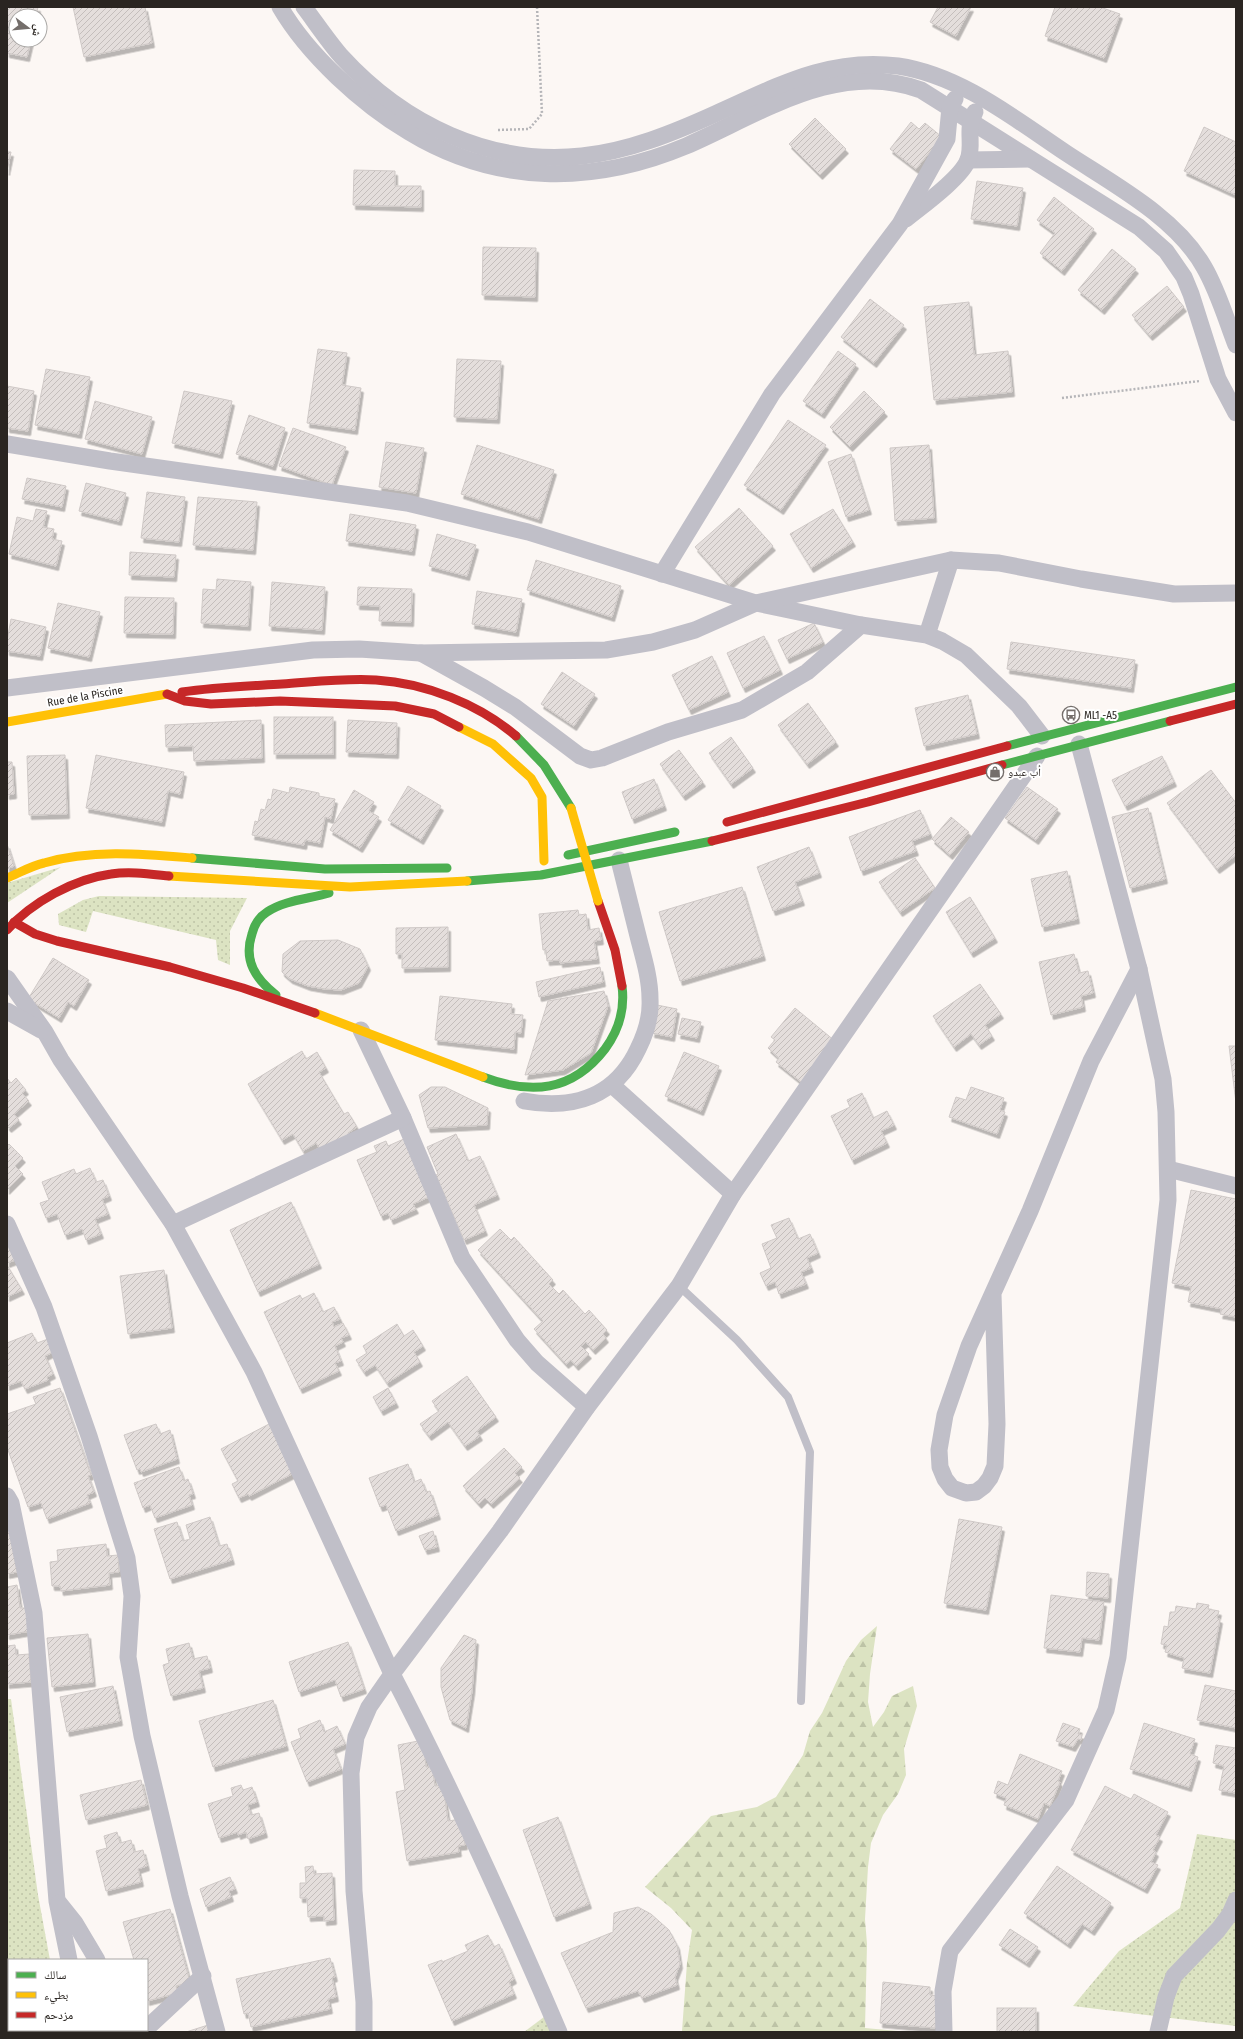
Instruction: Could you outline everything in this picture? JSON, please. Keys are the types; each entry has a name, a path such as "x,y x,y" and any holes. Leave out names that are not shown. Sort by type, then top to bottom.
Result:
{"main road":[{"name":"Rue de la Piscine","path":"7,722 196,690 346,680 377,680 404,684 442,694 463,702 500,724 534,752 561,787 571,808 598,901 618,960 623,1001 621,1019 613,1038 597,1062 579,1076 559,1085 525,1088 499,1083 294,1005"},
{"path":"715,824 1042,736 1236,687"},
{"path":"167,694 186,701 211,704 280,701 339,703 395,706 434,714 493,744 531,778 542,797 548,859 684,831"},
{"path":"7,930 14,922 45,899 85,880 111,874 137,873 179,877 350,887 496,880 541,874 619,860 715,840 868,802 1079,744 1236,704"},
{"path":"7,878 42,863 77,856 140,854 325,869 454,868"},
{"path":"294,1005 279,998 260,983 250,967 248,944 257,922 263,915 276,908 350,887"},
{"path":"14,922 35,934 57,941 185,971 294,1005"}],"street":[{"path":"280,7 292,26 329,67 359,96 395,124 428,144 456,157 481,165 510,171 568,174 587,173 654,157 684,146 797,95 840,83 896,83 921,90 1139,227 1166,251 1181,272 1191,294 1218,379 1236,412"},
{"path":"304,7 341,56 370,83 404,110 436,130 462,141 485,149 513,155 568,157 585,156 649,142 678,131 790,80 838,66 899,66 962,86 1011,115 1139,202 1174,228 1204,266 1236,345"},
{"path":"662,574 772,394 900,224 947,139 950,107 962,86"},
{"path":"900,224 950,183 968,160 970,120 983,99"},
{"path":"968,160 1030,159"},
{"path":"7,444 110,461 407,503 528,532 756,603 861,625 927,635 942,641 966,655 1019,706 1042,736"},
{"path":"7,688 312,650 359,649 420,653 606,650 626,648 695,630 756,603 952,560 998,563 1081,579 1174,594 1236,593"},
{"path":"927,635 952,560"},
{"path":"420,653 515,707 580,756 591,760 596,760 668,732 742,710 807,672 861,625"},
{"path":"944,2032 943,1991 950,1950 1066,1800 1106,1710 1118,1657 1168,1200 1166,1112 1162,1079 1139,969 1079,744"},
{"path":"364,2032 364,2002 354,1891 351,1773 356,1737 369,1707 500,1530 587,1407 679,1286 733,1194 1037,756"},
{"path":"524,1101 543,1105 576,1101 592,1096 612,1085 627,1069 636,1055 643,1039 650,1013 650,987 619,860"},
{"path":"993,1294 997,1424 995,1466 990,1478 984,1486 976,1492 966,1493 952,1488 945,1479 940,1467 939,1450 945,1415 959,1372 993,1294 1030,1211 1091,1061 1139,969"},
{"path":"7,978 45,1032 61,1060 173,1224 254,1372 392,1674 433,1752 509,1914 559,2032"},
{"path":"7,1011 45,1032"},
{"path":"361,1030 403,1118 462,1258 482,1290 517,1340 537,1363 587,1407"},
{"path":"612,1085 733,1194"},
{"path":"173,1224 403,1118"},
{"path":"1168,1169 1236,1186"},
{"path":"7,1224 44,1307 89,1436 127,1558 132,1596 128,1657 142,1736 180,1896 217,2032"},
{"path":"7,1496 11,1503 34,1613 57,1901 69,1959"},
{"path":"1158,2032 1166,1996 1174,1976 1218,1930 1230,1914 1236,1900"},
{"path":"57,1901 75,1923 96,1959"},
{"path":"148,2027 203,1976"}],"lane":[{"path":"679,1286 737,1340 788,1397 810,1452 801,1701"}],"path":[{"path":"494,130 529,128 542,114 537,7"},
{"path":"1062,398 1218,379"}],"green space":[{"path":"61,867 7,903 7,883"},
{"path":"99,896 247,898 230,931 230,965 218,960 216,940 93,911 86,932 59,925 58,914 83,900"},
{"path":"877,1626 870,1674 868,1702 873,1727 884,1712 892,1696 913,1686 917,1706 904,1749 906,1775 898,1794 883,1815 871,1843 865,1919 867,1944 865,2028 909,2032 682,2031 687,1963 692,1930 671,1908 645,1887 711,1816 757,1807 776,1797 803,1755 810,1731 822,1713 846,1661 861,1640"},
{"path":"7,1699 11,1699 38,1895 50,1959 8,1959 8,2031 63,2032 7,2032"},
{"path":"1197,1834 1236,1840 1236,2026 1073,2006 1119,1951 1180,1908"},
{"path":"552,2011 555,2032 524,2032"}],"building":[{"path":"7,7 38,7 8,8 8,48 29,48 27,57 7,53"},
{"path":"73,7 145,7 152,43 84,57"},
{"path":"938,7 971,7 956,36 930,22"},
{"path":"1055,7 1100,7 1120,14 1104,58 1045,36"},
{"path":"815,118 846,149 820,175 789,144"},
{"path":"911,122 919,129 925,123 942,137 916,169 890,149"},
{"path":"1204,127 1236,142 1236,195 1184,171"},
{"path":"7,152 11,152 7,171"},
{"path":"354,170 395,171 395,186 421,186 421,207 353,205"},
{"path":"977,181 1023,188 1017,226 971,219"},
{"path":"1054,197 1094,229 1062,271 1040,253 1055,233 1037,220"},
{"path":"483,247 536,248 535,297 482,295"},
{"path":"1112,249 1136,269 1102,310 1078,290"},
{"path":"1167,286 1184,307 1150,336 1132,315"},
{"path":"870,299 904,325 874,363 841,337"},
{"path":"969,302 974,355 1008,351 1012,392 934,400 924,307"},
{"path":"318,349 347,353 342,385 361,388 355,430 307,423"},
{"path":"838,351 856,364 822,414 803,401"},
{"path":"457,359 501,361 497,419 454,417"},
{"path":"46,369 90,377 79,434 35,425"},
{"path":"7,386 34,391 28,431 7,428"},
{"path":"184,391 232,401 220,454 172,443"},
{"path":"864,391 885,412 850,447 830,427"},
{"path":"95,401 152,417 142,454 85,439"},
{"path":"249,415 285,428 273,466 236,454"},
{"path":"788,420 826,445 781,510 744,485"},
{"path":"293,428 346,447 332,485 279,466"},
{"path":"386,442 424,448 416,493 379,487"},
{"path":"477,445 554,470 539,519 461,494"},
{"path":"929,445 934,518 895,521 890,448"},
{"path":"851,454 869,510 846,517 828,462"},
{"path":"27,478 66,486 62,507 22,499"},
{"path":"86,483 126,493 119,521 79,511"},
{"path":"147,492 185,497 179,542 141,538"},
{"path":"198,497 257,502 253,550 193,545"},
{"path":"739,508 773,546 729,585 695,547"},
{"path":"36,509 47,511 43,527 54,529 52,539 62,541 56,566 9,554 17,517 33,521"},
{"path":"833,509 853,542 811,568 790,534"},
{"path":"350,514 416,525 412,551 346,541"},
{"path":"437,534 476,545 467,576 429,566"},
{"path":"130,552 176,555 174,577 129,575"},
{"path":"536,560 621,586 612,617 527,590"},
{"path":"217,579 251,582 248,626 201,623 203,589 216,590"},
{"path":"272,582 325,587 322,630 269,626"},
{"path":"358,587 412,589 411,622 379,621 380,606 357,605"},
{"path":"477,591 522,599 516,632 472,624"},
{"path":"125,597 174,598 173,634 124,633"},
{"path":"58,603 100,612 89,657 48,648"},
{"path":"11,619 46,627 40,656 7,651 7,641"},
{"path":"814,623 823,642 787,659 778,640"},
{"path":"764,636 780,670 743,688 727,653"},
{"path":"1011,642 1135,660 1131,688 1007,669"},
{"path":"712,656 728,692 689,710 672,675"},
{"path":"562,672 595,694 574,726 541,704"},
{"path":"968,695 977,734 924,746 915,708"},
{"path":"808,703 836,742 807,764 778,725"},
{"path":"274,717 333,717 333,754 274,754"},
{"path":"261,720 262,758 194,761 193,746 166,747 165,725"},
{"path":"348,720 397,723 396,754 346,752"},
{"path":"731,737 753,768 731,784 709,753"},
{"path":"679,750 703,782 683,796 660,764"},
{"path":"65,755 67,814 29,815 27,756"},
{"path":"96,755 184,772 180,794 168,791 162,822 86,808"},
{"path":"1162,756 1174,782 1125,806 1112,780"},
{"path":"7,762 12,762 14,794 7,795"},
{"path":"1211,770 1236,803 1236,855 1217,869 1167,803"},
{"path":"654,779 664,806 632,819 622,792"},
{"path":"408,786 441,806 421,840 388,820"},
{"path":"290,787 319,793 319,796 335,799 331,819 325,817 320,843 305,840 304,845 252,835 255,821 258,822 261,809 265,810 268,799 271,800 273,789 289,793"},
{"path":"1027,787 1058,809 1036,840 1005,818"},
{"path":"354,790 374,802 369,811 379,817 360,848 330,830"},
{"path":"1148,808 1165,879 1130,888 1112,817"},
{"path":"920,810 930,834 912,841 916,851 861,871 849,837"},
{"path":"951,817 969,832 950,855 932,839"},
{"path":"7,844 14,866 7,869"},
{"path":"809,847 819,873 795,882 802,901 773,911 757,867"},
{"path":"915,858 935,888 900,912 879,882"},
{"path":"1067,871 1077,919 1042,927 1031,879"},
{"path":"742,887 763,956 680,981 659,912"},
{"path":"970,897 995,938 971,953 946,912"},
{"path":"578,910 579,915 586,914 588,930 599,928 601,940 594,941 597,959 560,963 560,960 547,961 546,950 543,950 539,914"},
{"path":"448,927 448,967 402,968 402,954 396,954 396,928"},
{"path":"338,940 360,949 368,966 359,983 341,990 325,989 308,986 290,979 282,972 283,954 300,941"},
{"path":"1074,954 1079,973 1088,971 1093,993 1081,996 1083,1007 1051,1015 1039,962"},
{"path":"53,958 89,980 74,1006 68,1002 59,1018 28,999"},
{"path":"600,967 603,982 539,997 536,982"},
{"path":"980,984 1001,1014 985,1025 992,1036 979,1045 971,1034 954,1047 933,1016"},
{"path":"604,991 608,1006 591,1053 563,1070 525,1075 548,1001"},
{"path":"440,996 512,1004 511,1014 523,1015 521,1033 515,1032 514,1049 435,1040"},
{"path":"657,1005 677,1009 672,1037 652,1033"},
{"path":"795,1008 835,1041 801,1082 776,1062 779,1058 768,1048 775,1040 771,1037"},
{"path":"682,1018 701,1022 697,1038 678,1034"},
{"path":"1229,1046 1236,1046 1236,1103"},
{"path":"302,1051 306,1059 317,1052 326,1068 319,1072 344,1114 348,1112 357,1127 348,1133 349,1136 322,1152 316,1143 303,1151 293,1134 282,1140 248,1084"},
{"path":"684,1052 719,1066 701,1111 665,1096"},
{"path":"7,1078 11,1083 16,1078 26,1090 22,1093 29,1101 14,1114 19,1120 9,1128 7,1126"},
{"path":"431,1087 445,1087 488,1108 487,1125 428,1128 419,1095"},
{"path":"971,1087 1004,1098 1000,1110 1005,1112 997,1134 949,1117 956,1097 966,1100"},
{"path":"862,1093 873,1118 887,1111 894,1125 881,1131 887,1143 852,1160 831,1116 850,1107 847,1100"},
{"path":"456,1134 468,1161 480,1156 497,1195 474,1205 485,1231 464,1240 436,1175 438,1174 427,1147"},
{"path":"406,1138 431,1196 413,1204 416,1209 391,1220 388,1213 381,1216 357,1160 377,1152 374,1146 386,1141 388,1146"},
{"path":"9,1144 23,1158 15,1166 23,1174 7,1190 7,1146"},
{"path":"90,1168 96,1182 103,1180 109,1196 102,1199 108,1214 95,1219 101,1234 86,1240 82,1229 65,1235 57,1214 46,1218 40,1203 49,1200 42,1182 74,1169 76,1174"},
{"path":"1191,1190 1236,1199 1236,1317 1220,1314 1222,1309 1188,1302 1191,1287 1172,1283"},
{"path":"291,1202 319,1264 258,1292 230,1230"},
{"path":"789,1218 798,1239 810,1234 818,1253 807,1258 811,1268 801,1272 806,1284 779,1294 775,1282 766,1286 760,1273 771,1268 762,1244 777,1238 771,1225"},
{"path":"500,1229 511,1240 514,1237 553,1280 549,1284 559,1294 563,1290 585,1314 589,1310 607,1330 603,1334 606,1338 593,1350 586,1342 581,1346 589,1354 576,1366 571,1360 566,1364 534,1329 543,1321 478,1250"},
{"path":"7,1240 15,1260 7,1263"},
{"path":"7,1265 22,1290 7,1297"},
{"path":"164,1270 172,1328 128,1334 120,1276"},
{"path":"314,1293 323,1312 334,1307 340,1319 332,1322 334,1327 343,1323 349,1335 341,1338 343,1342 335,1346 341,1361 335,1363 339,1371 300,1389 264,1312 300,1295 302,1299"},
{"path":"397,1324 404,1336 413,1330 423,1346 414,1352 420,1362 387,1383 375,1365 364,1372 356,1360 367,1353 363,1346"},
{"path":"32,1333 37,1343 48,1339 53,1352 45,1356 53,1374 47,1377 48,1380 25,1389 21,1381 7,1386 7,1343"},
{"path":"467,1376 496,1417 477,1431 480,1436 465,1446 448,1422 429,1436 420,1424 439,1411 432,1401"},
{"path":"60,1388 91,1475 88,1476 94,1492 87,1495 90,1503 47,1519 41,1503 28,1507 7,1447 7,1414 36,1404 33,1397"},
{"path":"388,1388 396,1403 381,1411 373,1397"},
{"path":"156,1424 160,1434 170,1430 177,1459 141,1472 140,1469 137,1470 124,1435"},
{"path":"269,1424 294,1473 249,1496 248,1494 239,1498 232,1484 238,1481 221,1449"},
{"path":"504,1448 522,1467 515,1473 520,1478 491,1504 485,1498 479,1504 463,1486"},
{"path":"408,1464 414,1482 421,1479 426,1492 430,1491 438,1515 396,1531 386,1505 380,1507 369,1478"},
{"path":"179,1467 184,1481 188,1479 193,1494 189,1495 192,1505 155,1518 150,1505 143,1508 134,1483"},
{"path":"210,1517 219,1546 227,1544 232,1560 170,1579 154,1529 177,1522 183,1541 190,1539 186,1525"},
{"path":"7,1519 17,1572 7,1574"},
{"path":"959,1519 1002,1527 986,1610 944,1603"},
{"path":"433,1531 437,1547 425,1550 419,1536"},
{"path":"106,1544 107,1556 118,1555 119,1572 109,1573 110,1585 61,1591 60,1586 52,1586 50,1562 58,1561 57,1550"},
{"path":"1087,1572 1109,1574 1108,1598 1086,1596"},
{"path":"17,1585 20,1608 26,1608 30,1631 7,1635 7,1587"},
{"path":"1051,1595 1104,1602 1099,1640 1082,1638 1080,1652 1044,1648"},
{"path":"1197,1603 1209,1605 1208,1609 1219,1611 1217,1618 1220,1619 1210,1673 1182,1668 1184,1658 1165,1652 1167,1645 1161,1644 1164,1626 1168,1627 1170,1612 1175,1612 1176,1606 1196,1609"},
{"path":"88,1634 93,1682 52,1687 47,1638"},
{"path":"464,1635 476,1640 472,1691 466,1728 450,1720 441,1687 441,1668"},
{"path":"348,1642 364,1689 341,1697 335,1680 299,1692 289,1662"},
{"path":"189,1643 193,1659 207,1656 210,1668 199,1671 203,1688 171,1696 163,1665 169,1663 166,1649"},
{"path":"15,1645 16,1655 29,1654 31,1682 7,1684 7,1646"},
{"path":"1205,1685 1236,1691 1236,1728 1197,1720"},
{"path":"113,1686 120,1721 67,1732 60,1697"},
{"path":"273,1700 286,1746 213,1767 199,1721"},
{"path":"320,1720 324,1732 337,1726 345,1744 333,1749 341,1769 307,1782 291,1742 301,1738 298,1729"},
{"path":"1063,1723 1080,1729 1078,1734 1082,1735 1081,1740 1078,1739 1073,1747 1056,1741"},
{"path":"1144,1723 1195,1739 1190,1754 1198,1757 1189,1787 1130,1769"},
{"path":"423,1740 426,1767 432,1766 435,1786 443,1785 448,1821 461,1819 465,1845 458,1846 459,1852 407,1861 396,1792 405,1790 398,1745"},
{"path":"1216,1745 1236,1748 1236,1793 1219,1790 1224,1766 1213,1763"},
{"path":"1020,1754 1062,1771 1058,1781 1060,1782 1050,1806 1044,1803 1038,1819 1004,1805 1006,1798 994,1793 998,1781 1008,1785"},
{"path":"141,1780 147,1805 86,1820 80,1795"},
{"path":"241,1785 243,1790 252,1787 257,1802 248,1805 251,1815 259,1813 265,1833 248,1839 246,1832 238,1835 238,1832 219,1838 208,1804 233,1796 231,1788"},
{"path":"1105,1786 1131,1799 1134,1794 1168,1812 1156,1835 1160,1837 1153,1850 1156,1852 1151,1862 1158,1865 1145,1889 1071,1850"},
{"path":"558,1817 589,1904 554,1917 523,1830"},
{"path":"117,1832 120,1843 131,1840 134,1852 143,1850 147,1866 138,1869 141,1882 106,1891 96,1851 107,1848 104,1836"},
{"path":"313,1866 314,1874 332,1873 334,1920 324,1921 324,1916 308,1917 307,1898 300,1898 300,1883 306,1883 305,1867"},
{"path":"1057,1866 1111,1903 1092,1931 1082,1924 1068,1944 1024,1913"},
{"path":"230,1877 235,1889 229,1891 231,1897 206,1907 200,1889"},
{"path":"638,1907 651,1914 669,1930 677,1945 680,1964 675,1977 677,1985 642,1998 638,1991 586,2008 561,1953 613,1932 614,1913"},
{"path":"170,1909 190,1982 176,1986 178,1993 148,2001 148,1959 134,1959 123,1922"},
{"path":"1010,1929 1038,1947 1027,1963 999,1945"},
{"path":"488,1935 494,1947 499,1944 514,1979 509,1982 514,1994 452,2021 428,1965 442,1960 442,1962 468,1951 465,1945"},
{"path":"330,1958 335,1977 332,1978 336,1997 328,1999 330,2009 251,2027 248,2013 244,2014 236,1979"},
{"path":"883,1982 930,1987 930,1995 938,1996 935,2028 880,2023"},
{"path":"997,2008 1036,2008 1036,2032 997,2032"},
{"path":"208,2025 210,2032 186,2032"}],"traffic: fast":[{"path":"1007,746 1236,687"},
{"path":"1002,765 1170,721"},
{"path":"516,736 544,765 571,808"},
{"path":"568,855 675,832"},
{"path":"467,881 541,875 712,841"},
{"path":"192,858 325,869 447,868"},
{"path":"276,995 257,976 250,961 250,944 253,931 259,919 274,908 289,902 329,893"},
{"path":"483,1077 501,1083 534,1087 550,1086 565,1082 579,1074 605,1049 614,1034 622,1011 622,986"}],"traffic: slow":[{"path":"7,722 167,694"},
{"path":"459,727 493,744 531,778 542,797 544,861"},
{"path":"571,808 598,901"},
{"path":"7,878 39,864 80,856 99,854 136,854 192,858"},
{"path":"169,876 350,887 467,881"},
{"path":"315,1013 483,1077"}],"traffic: jam":[{"path":"182,692 219,688 341,680 376,680 395,682 432,691 468,705 485,714 516,736"},
{"path":"167,694 185,701 211,704 280,701 395,706 434,714 459,727"},
{"path":"1170,721 1236,704"},
{"path":"727,822 1007,746"},
{"path":"712,841 868,802 1002,765"},
{"path":"7,930 41,901 54,893 83,881 118,873 140,873 169,876"},
{"path":"598,901 615,950 622,986"},
{"path":"14,922 35,934 57,941 170,967 243,988 315,1013"}],"place":[{"name":"ML1 -A5","path":"1071,715"},
{"name":"أب عبدو","path":"995,772"}]}
